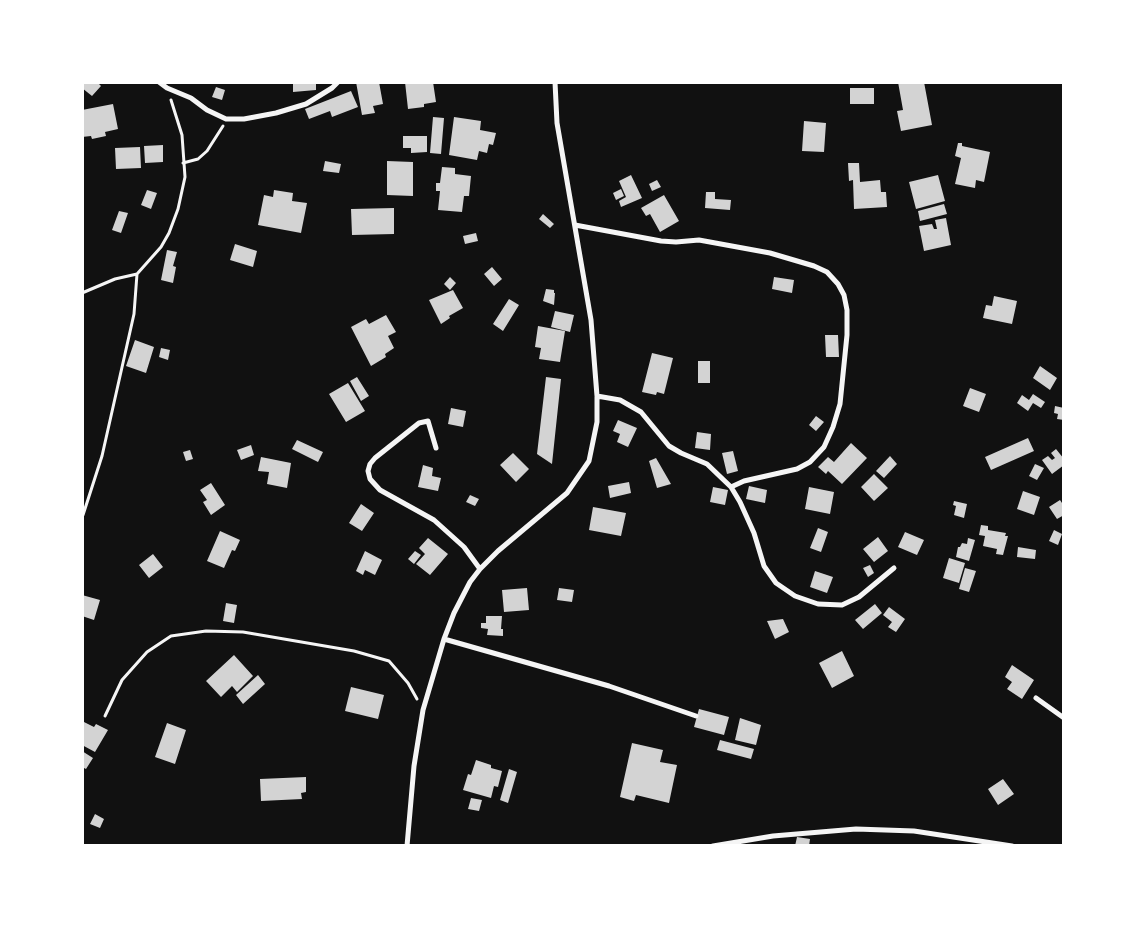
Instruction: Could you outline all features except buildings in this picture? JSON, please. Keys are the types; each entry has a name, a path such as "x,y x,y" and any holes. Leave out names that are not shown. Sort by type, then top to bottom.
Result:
{"street":[{"path":"159,82 226,119 252,118 306,104 332,88 338,82"},
{"path":"407,846 414,766 423,710 444,639 470,582 480,568 567,493 589,461 597,422 597,396 591,320 557,122 554,82"},
{"path":"575,224 661,241 700,240 770,254 814,266 827,272 838,284 844,295 847,310 846,344 840,404 824,447 810,462 797,469 744,481 731,487"},
{"path":"597,396 620,400 641,412 669,446 707,464 731,487 754,533 764,566 776,583 795,596 818,604 842,605 859,597 894,568"},
{"path":"436,448 428,421 419,423 375,458 370,464 368,471 370,479 380,490 434,520 464,547 480,568"},
{"path":"444,639 609,686 696,716"},
{"path":"1036,698 1064,718"},
{"path":"712,846 773,836 856,829 914,831 1012,846"}],"path":[{"path":"82,293 115,279 137,274 161,247 169,233 178,209 185,177 182,135 167,88"},
{"path":"183,163 198,159 207,151 218,136 226,119"},
{"path":"83,515 102,456 134,314 137,274"},
{"path":"104,716 122,680 147,652 171,636 206,631 243,632 354,651 389,661 408,682 423,710"}]}
